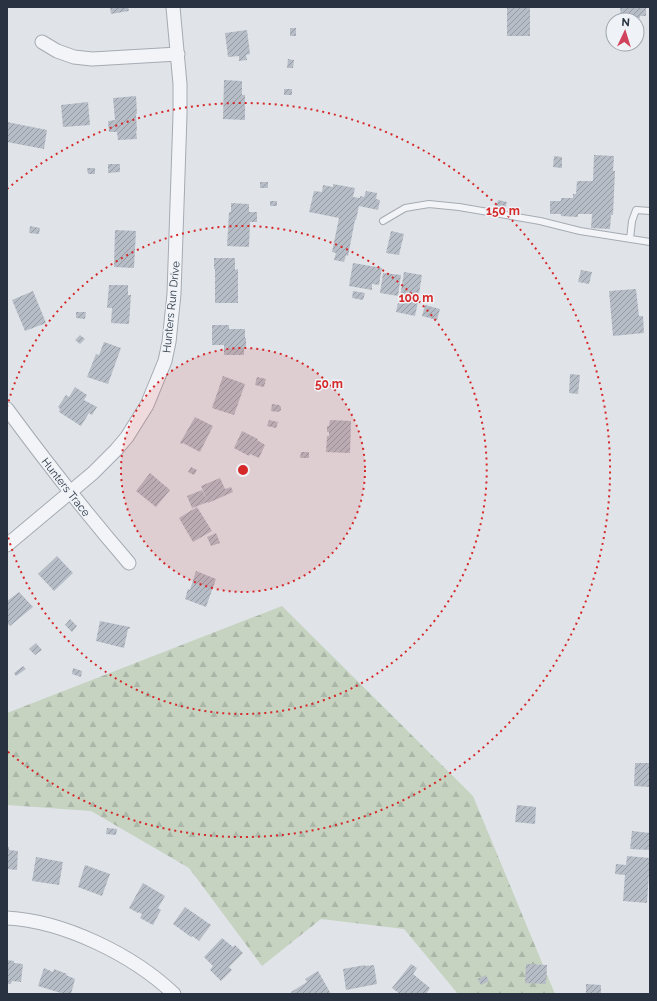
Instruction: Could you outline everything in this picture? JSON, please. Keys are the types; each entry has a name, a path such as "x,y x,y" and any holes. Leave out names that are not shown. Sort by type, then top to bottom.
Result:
{"street":[{"name":"Hunters Run Drive","path":"7,545 70,492 116,450 147,405 165,361 169,342 174,294 180,115 180,84 173,7"},
{"path":"42,42 57,51 68,55 92,59 178,54"},
{"name":"Hunters Trace","path":"7,409 37,451 92,520 129,563"},
{"path":"7,918 42,923 89,939 148,972 174,994"}],"lane":[{"path":"383,221 405,208 429,204 459,207 540,221 580,231 650,242"},
{"path":"630,239 632,221 636,210 650,211"}],"green space":[{"path":"282,606 473,796 555,994 458,994 404,929 321,919 262,966 189,868 91,811 7,805 7,713"}],"building":[{"path":"110,7 128,7 129,11 111,14"},
{"path":"507,7 530,7 530,36 507,36"},
{"path":"620,7 646,7 646,16 645,12 620,12"},
{"path":"290,28 296,28 296,36 290,36"},
{"path":"247,30 250,54 246,55 247,60 239,61 239,56 228,57 225,33"},
{"path":"288,59 294,60 293,68 287,68"},
{"path":"224,80 242,81 242,95 245,95 245,120 223,119"},
{"path":"284,89 292,89 292,95 284,95"},
{"path":"136,96 137,139 118,140 117,132 109,132 108,121 115,120 113,98"},
{"path":"88,102 90,125 63,127 61,105"},
{"path":"7,122 47,130 44,149 7,142"},
{"path":"594,155 614,156 613,171 615,171 613,215 611,215 610,229 591,228 592,214 578,214 578,217 550,214 550,201 561,201 561,198 573,198 573,194 576,194 577,181 593,181"},
{"path":"554,156 562,157 562,168 553,167"},
{"path":"108,164 120,164 120,172 108,173"},
{"path":"87,168 95,168 95,174 88,174"},
{"path":"260,182 268,182 268,188 260,188"},
{"path":"333,184 355,188 353,197 364,197 366,191 377,193 376,199 380,200 378,210 359,206 348,256 346,255 344,262 334,260 336,253 332,252 339,218 309,212 314,191 322,192 323,185 333,187"},
{"path":"498,200 507,202 505,209 496,207"},
{"path":"270,201 277,201 277,206 270,206"},
{"path":"231,203 249,204 249,212 257,212 257,222 250,222 249,247 227,246"},
{"path":"30,226 40,228 39,234 29,233"},
{"path":"115,230 136,231 134,268 114,267"},
{"path":"391,231 404,234 399,255 386,253"},
{"path":"214,258 235,258 235,270 238,269 238,303 215,303"},
{"path":"353,263 382,268 379,285 372,284 372,290 349,286"},
{"path":"581,270 592,272 589,284 578,282"},
{"path":"404,272 422,275 418,300 400,297"},
{"path":"383,273 401,275 398,296 380,293"},
{"path":"109,285 128,285 128,295 131,295 129,324 111,323 112,308 107,308"},
{"path":"636,289 639,316 643,316 644,333 613,336 609,291"},
{"path":"33,291 46,323 25,331 12,300"},
{"path":"353,291 365,293 363,300 352,298"},
{"path":"399,298 418,302 415,316 396,312"},
{"path":"425,305 440,309 437,320 422,316"},
{"path":"76,312 86,312 85,319 76,318"},
{"path":"212,325 229,325 229,329 245,329 246,347 244,347 244,355 224,355 224,345 212,345"},
{"path":"80,335 85,339 80,344 75,340"},
{"path":"104,342 121,348 108,384 87,377 96,354 99,355"},
{"path":"570,374 580,375 578,394 569,393"},
{"path":"223,376 245,384 234,415 212,408"},
{"path":"257,377 266,379 264,387 255,385"},
{"path":"75,387 87,395 84,400 97,407 92,415 89,413 81,426 59,412 60,409 58,407 66,395 69,397"},
{"path":"272,404 279,405 281,410 278,412 271,411"},
{"path":"195,417 213,426 200,452 183,443 180,443"},
{"path":"269,420 278,422 276,428 267,426"},
{"path":"330,420 351,421 350,453 326,452 327,436 329,436 327,426 329,426"},
{"path":"242,431 258,439 257,440 265,445 259,458 250,454 249,456 234,448"},
{"path":"301,452 309,452 309,458 300,458"},
{"path":"191,467 197,470 194,475 188,472"},
{"path":"150,473 170,490 156,507 136,491"},
{"path":"220,478 225,489 231,487 233,492 192,508 187,496 202,490 207,500 201,486"},
{"path":"197,507 212,531 193,542 179,518"},
{"path":"216,533 220,543 211,546 207,537"},
{"path":"57,556 73,573 54,591 38,574"},
{"path":"196,571 216,579 206,607 185,599 188,589 190,590"},
{"path":"19,592 33,607 10,626 7,623 7,601"},
{"path":"70,619 77,626 72,632 65,625"},
{"path":"100,621 130,627 130,629 128,629 124,648 96,641"},
{"path":"36,643 42,650 35,655 29,649"},
{"path":"23,666 26,669 16,676 14,673"},
{"path":"73,668 82,671 81,677 72,674"},
{"path":"635,763 650,763 650,787 634,786"},
{"path":"517,805 536,807 535,824 515,822"},
{"path":"107,828 117,829 116,835 106,834"},
{"path":"632,831 650,833 650,850 630,849"},
{"path":"7,847 9,847 9,850 18,851 17,870 7,869"},
{"path":"627,856 650,858 647,903 623,901 625,875 615,874 616,864 626,865"},
{"path":"36,857 63,862 59,885 32,881"},
{"path":"85,865 110,874 102,896 78,887"},
{"path":"143,883 165,896 158,908 161,910 153,925 140,918 142,914 129,908"},
{"path":"185,907 211,925 199,941 173,924"},
{"path":"222,938 233,947 235,945 243,953 229,967 232,970 221,981 210,970 213,966 204,957"},
{"path":"7,960 14,961 14,963 23,964 21,982 12,981 11,984 7,984"},
{"path":"411,964 417,968 413,974 430,988 426,994 400,994 392,988"},
{"path":"526,964 547,965 546,984 525,983"},
{"path":"374,965 377,984 346,990 343,969"},
{"path":"44,968 53,972 54,969 75,979 71,994 64,994 38,986"},
{"path":"318,971 331,994 292,994 291,992 307,982 305,979"},
{"path":"486,975 489,981 481,985 478,979"},
{"path":"586,984 601,985 601,994 586,994"}]}
